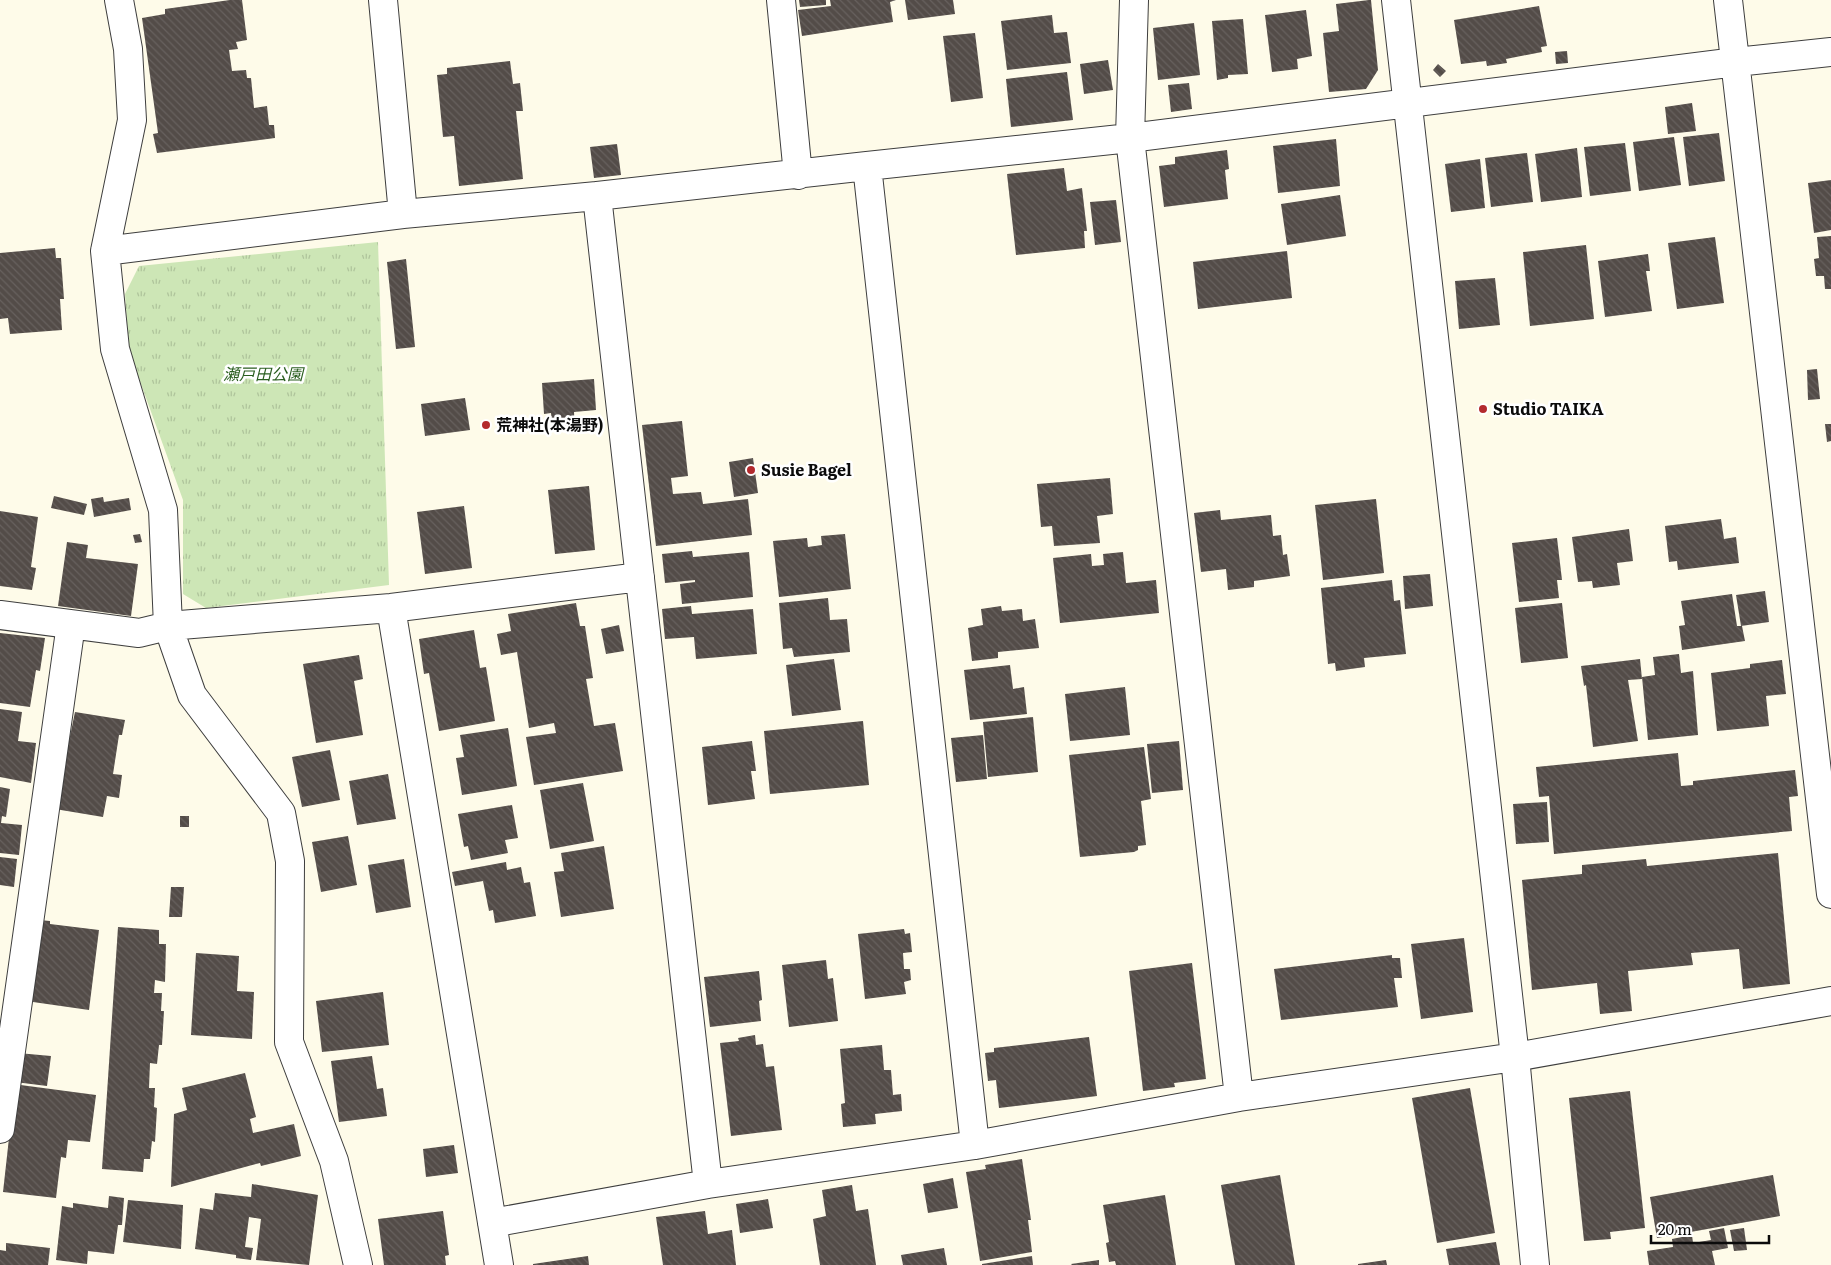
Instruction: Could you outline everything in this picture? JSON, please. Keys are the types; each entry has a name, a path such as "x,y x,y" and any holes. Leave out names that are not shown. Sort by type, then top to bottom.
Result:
{"street":[{"path":"119,0 128,49 132,120 105,251 115,350 163,510 168,626 192,695 281,813 290,861 289,1042 334,1161 358,1265"},
{"path":"383,0 403,214"},
{"path":"781,0 798,175"},
{"path":"1134,0 1130,138 1239,1097"},
{"path":"1396,0 1515,1057 1535,1265"},
{"path":"1728,0 1831,894"},
{"path":"105,251 403,214 798,175 1130,138 1736,62 1831,52"},
{"path":"867,166 975,1145"},
{"path":"597,196 708,1184"},
{"path":"0,615 138,633 168,626 391,608 640,577"},
{"path":"391,608 499,1265"},
{"path":"0,1129 71,624"},
{"path":"492,1224 708,1184 975,1145 1239,1097 1515,1057 1831,1001"}],"green space":[{"name":"瀬戸田公園","path":"378,242 389,585 206,608 183,594 183,500 129,351 125,294 139,266"}],"building":[{"path":"242,0 247,40 236,42 238,49 229,50 232,71 246,70 247,78 251,78 254,108 267,106 269,125 274,125 275,138 157,153 153,134 158,133 142,18 165,14 165,9"},
{"path":"799,0 826,0 826,5 800,7"},
{"path":"830,0 896,0 890,2 893,22 802,36 798,10 831,6"},
{"path":"905,0 953,0 955,14 908,20"},
{"path":"1371,0 1378,70 1366,89 1329,92 1323,33 1339,31 1336,4"},
{"path":"1539,6 1547,46 1541,47 1542,52 1506,59 1507,63 1487,66 1486,61 1461,64 1454,20"},
{"path":"1306,10 1312,56 1297,59 1298,69 1272,72 1265,15"},
{"path":"1052,15 1054,33 1067,32 1071,63 1007,70 1001,21"},
{"path":"1243,19 1248,74 1228,75 1228,78 1217,80 1212,21"},
{"path":"1194,23 1200,75 1158,80 1153,28"},
{"path":"975,33 983,98 951,102 943,36"},
{"path":"1567,51 1568,63 1556,64 1555,52"},
{"path":"1108,60 1113,90 1084,94 1080,64"},
{"path":"510,61 513,84 520,83 523,111 516,111 523,179 459,186 454,136 443,137 437,75 447,74 447,68"},
{"path":"1438,64 1446,71 1440,77 1433,70"},
{"path":"1067,72 1073,120 1011,127 1006,79"},
{"path":"1189,83 1192,109 1171,112 1168,85"},
{"path":"1692,103 1696,131 1668,134 1665,107"},
{"path":"1719,133 1725,181 1689,186 1683,137"},
{"path":"1674,137 1681,185 1639,191 1633,142"},
{"path":"1336,139 1340,186 1278,193 1273,146"},
{"path":"1625,143 1631,191 1590,196 1584,147"},
{"path":"617,144 621,175 594,178 590,147"},
{"path":"1577,148 1582,197 1541,202 1535,154"},
{"path":"1227,150 1229,169 1225,170 1228,199 1164,207 1159,166 1175,164 1175,157"},
{"path":"1527,153 1533,202 1491,207 1485,158"},
{"path":"1480,159 1485,208 1451,212 1445,164"},
{"path":"1064,168 1067,191 1082,188 1087,231 1084,231 1085,248 1016,255 1007,174"},
{"path":"1831,180 1831,230 1814,233 1808,183"},
{"path":"1340,195 1346,236 1287,245 1281,204"},
{"path":"1116,200 1121,242 1095,245 1090,202"},
{"path":"1831,236 1831,289 1825,289 1824,276 1816,276 1814,259 1819,258 1817,237"},
{"path":"1715,237 1724,303 1677,309 1668,243"},
{"path":"1586,245 1594,319 1530,326 1523,252"},
{"path":"55,248 56,258 61,258 64,299 60,299 62,330 10,334 8,318 0,319 0,253"},
{"path":"1287,251 1292,298 1198,309 1193,262"},
{"path":"1648,254 1650,271 1646,271 1652,311 1605,317 1598,261"},
{"path":"406,259 415,347 396,349 387,262"},
{"path":"1495,278 1500,325 1459,329 1455,281"},
{"path":"1817,369 1820,399 1808,400 1807,370"},
{"path":"594,379 596,410 574,412 575,431 553,432 551,413 544,414 542,383"},
{"path":"465,398 470,430 425,436 421,404"},
{"path":"682,421 688,476 671,478 673,494 701,492 703,504 748,499 752,535 656,546 642,425"},
{"path":"1825,424 1831,424 1831,441 1827,442"},
{"path":"753,458 758,493 734,497 729,462"},
{"path":"1110,478 1113,514 1097,516 1100,543 1054,546 1052,526 1041,527 1037,484"},
{"path":"589,486 595,550 555,554 548,490"},
{"path":"54,496 87,504 84,515 51,508"},
{"path":"103,497 104,502 129,498 131,510 94,517 91,499"},
{"path":"1376,499 1384,573 1323,580 1315,505"},
{"path":"464,506 472,568 425,574 417,512"},
{"path":"1220,510 1221,520 1271,515 1273,536 1281,535 1283,555 1287,554 1290,576 1254,581 1254,587 1228,590 1226,569 1201,572 1194,513"},
{"path":"0,511 38,517 31,567 36,568 32,590 0,586"},
{"path":"1721,519 1724,539 1736,537 1739,563 1678,570 1677,561 1669,562 1665,526"},
{"path":"1629,529 1633,561 1617,563 1620,585 1593,588 1592,581 1578,582 1572,537"},
{"path":"140,534 142,542 135,543 133,535"},
{"path":"845,534 851,589 779,597 773,541 807,538 808,547 822,545 821,536"},
{"path":"1557,538 1562,580 1557,580 1559,598 1519,602 1512,543"},
{"path":"67,542 88,545 86,558 138,564 131,616 58,606"},
{"path":"692,551 693,557 749,552 753,597 682,604 680,584 695,582 695,580 665,583 662,554"},
{"path":"1123,552 1126,583 1156,580 1159,613 1060,623 1053,558 1091,554 1092,566 1104,565 1103,554"},
{"path":"1430,574 1433,606 1405,609 1403,576"},
{"path":"1392,580 1394,601 1400,600 1406,654 1364,658 1365,667 1336,671 1335,663 1328,664 1321,588"},
{"path":"1765,591 1769,622 1741,626 1736,595"},
{"path":"1732,594 1737,626 1742,626 1745,641 1682,650 1679,626 1685,625 1681,601"},
{"path":"828,598 830,620 847,619 850,652 794,657 792,648 783,649 779,603"},
{"path":"576,603 580,626 585,626 593,678 586,679 594,726 615,723 623,771 534,785 526,737 556,733 554,723 529,728 517,652 501,655 497,634 511,631 508,614"},
{"path":"1562,603 1568,658 1521,663 1515,608"},
{"path":"691,606 692,614 753,609 757,654 696,659 694,637 665,639 662,609"},
{"path":"1001,606 1002,611 1022,609 1023,621 1035,619 1039,648 998,652 998,658 972,661 968,628 983,625 981,609"},
{"path":"619,625 624,651 606,654 601,629"},
{"path":"474,630 480,668 486,667 495,721 439,731 429,673 424,674 419,639"},
{"path":"0,633 45,638 40,671 36,670 30,707 0,703"},
{"path":"1679,654 1681,673 1693,671 1698,735 1648,740 1642,677 1655,675 1653,657"},
{"path":"359,655 363,679 354,681 363,735 316,743 303,664"},
{"path":"834,659 841,710 792,716 786,665"},
{"path":"1640,659 1642,679 1628,680 1638,741 1593,747 1586,685 1584,686 1581,666"},
{"path":"1782,660 1786,694 1766,696 1769,726 1717,731 1711,673 1750,668 1750,664"},
{"path":"1010,665 1013,689 1024,687 1027,714 970,720 964,670"},
{"path":"1125,687 1130,735 1070,741 1065,694"},
{"path":"0,709 22,712 18,741 36,743 31,783 0,777"},
{"path":"75,712 125,720 122,735 119,735 113,774 122,775 119,798 107,796 103,817 55,809"},
{"path":"1033,717 1038,772 988,777 983,722"},
{"path":"863,721 869,785 770,794 764,731"},
{"path":"508,728 517,786 462,795 456,758 464,757 460,735"},
{"path":"983,735 987,779 956,782 951,738"},
{"path":"752,741 756,771 751,771 755,799 708,805 702,747"},
{"path":"1179,741 1183,790 1152,793 1147,744"},
{"path":"1144,747 1151,799 1141,801 1146,845 1138,846 1138,850 1134,852 1080,857 1069,755"},
{"path":"330,750 340,800 302,807 292,757"},
{"path":"1678,753 1681,786 1693,785 1693,781 1795,770 1798,796 1789,797 1792,831 1554,854 1549,796 1539,797 1536,767"},
{"path":"388,774 396,819 357,825 349,781"},
{"path":"583,783 594,841 550,849 540,790"},
{"path":"0,787 10,789 6,817 2,816 1,823 22,825 19,855 0,853"},
{"path":"1547,802 1549,842 1516,844 1513,804"},
{"path":"512,805 518,838 505,840 508,853 471,860 468,846 464,847 458,814"},
{"path":"180,816 189,816 189,827 180,827"},
{"path":"348,836 357,885 321,892 312,842"},
{"path":"604,846 614,909 561,917 554,872 564,871 561,853"},
{"path":"1778,853 1790,984 1743,989 1739,949 1691,953 1693,965 1628,971 1632,1011 1600,1014 1597,983 1532,990 1522,880 1582,874 1582,865 1646,859 1647,866"},
{"path":"0,857 17,859 14,887 0,885"},
{"path":"404,859 411,907 376,913 368,865"},
{"path":"506,862 507,870 521,867 524,883 530,882 536,916 495,923 493,910 489,911 483,881 455,886 452,872"},
{"path":"171,887 184,887 182,917 169,917"},
{"path":"39,920 50,921 50,924 99,930 89,1010 26,1001"},
{"path":"118,927 159,930 159,944 166,944 165,982 155,980 154,993 162,993 161,1011 164,1011 162,1045 159,1045 157,1064 150,1063 149,1088 155,1088 154,1107 157,1108 155,1142 152,1141 150,1159 144,1159 143,1172 102,1169"},
{"path":"904,929 905,934 910,933 912,952 903,953 904,969 910,969 911,980 904,982 906,994 865,999 858,934"},
{"path":"1464,938 1473,1012 1421,1019 1411,944"},
{"path":"196,953 239,956 237,991 254,992 252,1039 191,1035"},
{"path":"1392,955 1392,958 1400,958 1402,978 1394,978 1398,1007 1281,1020 1274,969"},
{"path":"826,960 828,979 833,978 838,1021 789,1027 782,965"},
{"path":"1192,963 1206,1079 1174,1083 1175,1087 1143,1091 1129,971"},
{"path":"759,971 762,1000 759,1001 761,1021 710,1027 704,977"},
{"path":"383,992 389,1045 322,1052 316,1001"},
{"path":"755,1035 756,1045 763,1044 766,1067 774,1066 782,1130 731,1136 720,1043 739,1041 738,1038"},
{"path":"1089,1037 1097,1096 999,1108 996,1080 988,1081 985,1053 994,1052 994,1048"},
{"path":"882,1045 884,1070 891,1070 893,1095 901,1094 902,1111 875,1114 876,1124 843,1127 841,1104 845,1103 840,1049"},
{"path":"18,1053 51,1056 47,1086 15,1082"},
{"path":"372,1056 377,1089 383,1088 387,1116 339,1122 331,1061"},
{"path":"245,1073 256,1117 250,1119 253,1133 294,1124 301,1156 261,1166 260,1163 171,1187 174,1114 187,1110 182,1088"},
{"path":"13,1084 96,1095 90,1142 68,1140 66,1158 61,1157 56,1198 3,1192 13,1102"},
{"path":"1470,1088 1495,1233 1437,1243 1412,1098"},
{"path":"1630,1091 1645,1228 1610,1232 1611,1239 1584,1241 1569,1098"},
{"path":"454,1145 458,1173 426,1177 423,1149"},
{"path":"1022,1159 1031,1220 1028,1220 1032,1252 980,1261 966,1172 986,1169 985,1165"},
{"path":"1280,1175 1295,1265 1235,1265 1221,1185"},
{"path":"1773,1175 1780,1216 1657,1238 1650,1197"},
{"path":"953,1178 958,1208 928,1213 923,1184"},
{"path":"252,1184 318,1195 309,1265 256,1260 261,1219 249,1217 245,1247 253,1248 251,1260 236,1258 236,1255 195,1249 200,1208 213,1210 215,1193 251,1197"},
{"path":"852,1185 856,1211 868,1209 876,1265 820,1265 813,1219 826,1216 822,1190"},
{"path":"1165,1195 1176,1265 1116,1265 1115,1261 1109,1262 1106,1243 1109,1242 1103,1205"},
{"path":"109,1196 124,1198 122,1225 118,1225 114,1254 88,1251 87,1264 56,1260 62,1206 73,1208 73,1203 108,1208"},
{"path":"768,1199 773,1228 740,1233 736,1204"},
{"path":"128,1200 183,1205 181,1249 123,1242"},
{"path":"443,1211 449,1255 445,1256 446,1265 384,1265 378,1219"},
{"path":"705,1211 708,1234 732,1230 736,1265 663,1265 656,1217"},
{"path":"1724,1228 1728,1248 1712,1251 1715,1265 1649,1265 1647,1251 1673,1247 1672,1239 1692,1235 1693,1243 1711,1240 1709,1231"},
{"path":"1744,1228 1747,1250 1734,1251 1730,1230"},
{"path":"1496,1242 1500,1265 1449,1265 1446,1249"},
{"path":"6,1243 50,1248 48,1265 0,1265 0,1250 6,1251"},
{"path":"944,1248 947,1265 903,1265 901,1255"},
{"path":"588,1256 589,1265 533,1265 533,1264"},
{"path":"1032,1256 1033,1265 982,1265 982,1264"},
{"path":"1099,1260 1099,1265 1071,1264"},
{"path":"1386,1260 1387,1265 1358,1265 1358,1264"}],"place":[{"name":"Studio TAIKA","path":"1483,409"},
{"name":"荒神社(本湯野)","path":"486,425"},
{"name":"Susie Bagel","path":"751,470"}]}
